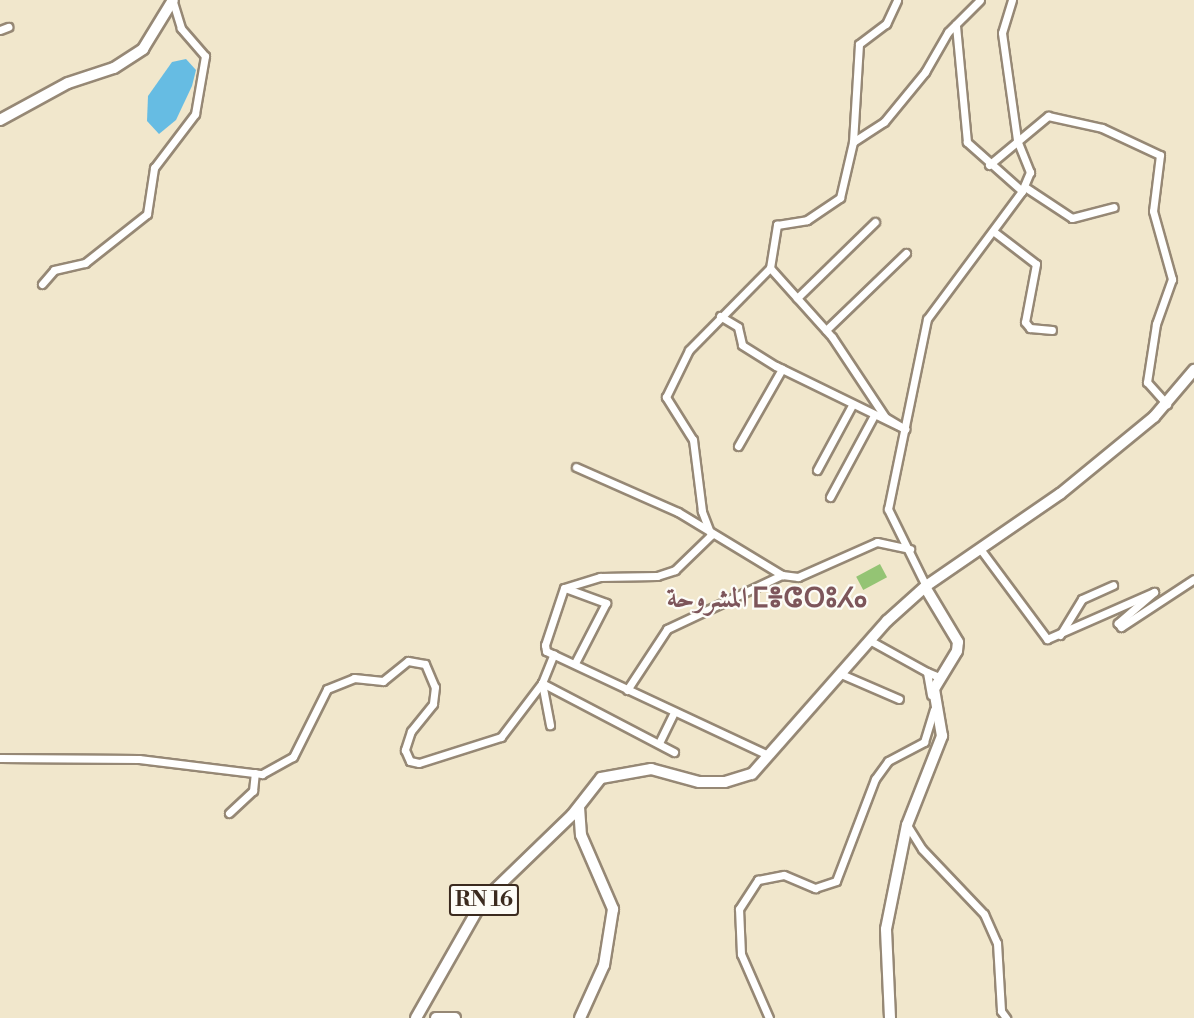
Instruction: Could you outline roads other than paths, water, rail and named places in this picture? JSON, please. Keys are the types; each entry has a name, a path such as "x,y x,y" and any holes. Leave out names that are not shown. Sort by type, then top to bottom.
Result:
{"main road":[{"path":"0,120 68,83 114,68 143,49 173,1"},
{"name":"RN 16","path":"416,1018 482,902 579,804 601,778 651,769 725,782 752,774 871,641 926,587 1060,494 1167,405 1194,370"},
{"path":"890,1018 886,929 907,825 942,736 934,688 958,642 926,587"},
{"path":"579,804 581,835 613,909 604,965 580,1018"},
{"path":"436,1018 455,1018"}],"street":[{"path":"711,535 702,511 693,440 666,397 689,350 720,316 770,268 777,225 807,220 840,198 852,142 860,44 886,24 897,0"},
{"path":"852,142 884,122 956,25 980,0"},
{"path":"926,587 910,549 888,509 927,319 1023,189 1029,164 1017,140 1002,33 1012,0"},
{"path":"42,284 54,270 85,263 147,214 154,168 195,114 205,56 181,28 173,1"},
{"path":"956,25 967,142 989,165 1023,189 1072,218 1114,207"},
{"path":"989,165 1048,116 1102,128 1160,155 1153,211 1172,279 1156,324 1147,382 1167,405"},
{"path":"797,298 875,222"},
{"path":"993,231 1036,264 1025,322 1030,328 1052,330"},
{"path":"826,330 906,253"},
{"path":"770,268 826,330 885,417 905,429"},
{"path":"720,316 738,327 742,345 851,407 905,429"},
{"path":"738,446 782,369"},
{"path":"817,470 851,407"},
{"path":"830,497 873,417"},
{"path":"576,467 678,512 711,535 782,575 798,577 877,542 910,549"},
{"path":"564,588 600,577 657,576 675,570 711,535"},
{"path":"981,550 1042,638 1060,635 1155,592 1118,623 1121,627 1194,579"},
{"path":"627,690 668,629 782,575"},
{"path":"1060,635 1082,599 1113,585"},
{"path":"564,588 545,645 554,654 768,755"},
{"path":"564,588 606,603 575,663"},
{"path":"871,641 939,677"},
{"path":"0,758 139,759 255,773 274,770 293,758 327,689 340,682 383,681 408,661 425,664 436,696 411,731 405,750 410,761 419,763 501,737 542,683 554,654"},
{"path":"769,1018 741,954 739,909 758,880 784,875 815,888 836,881 884,765 917,747 930,733 934,712 927,672"},
{"path":"842,674 899,699"},
{"path":"542,683 550,725"},
{"path":"542,683 674,752"},
{"path":"658,743 674,712"},
{"path":"229,813 253,791 255,773"},
{"path":"907,825 922,849 984,914 998,943 1001,1011 1006,1018"}],"water":[{"path":"186,59 196,70 192,86 176,120 159,134 147,121 148,96 172,62"}],"district":[{"name":"المشروحة ⵎⴻⵛⵔⵓⵃⴰ","path":"767,599"}]}
